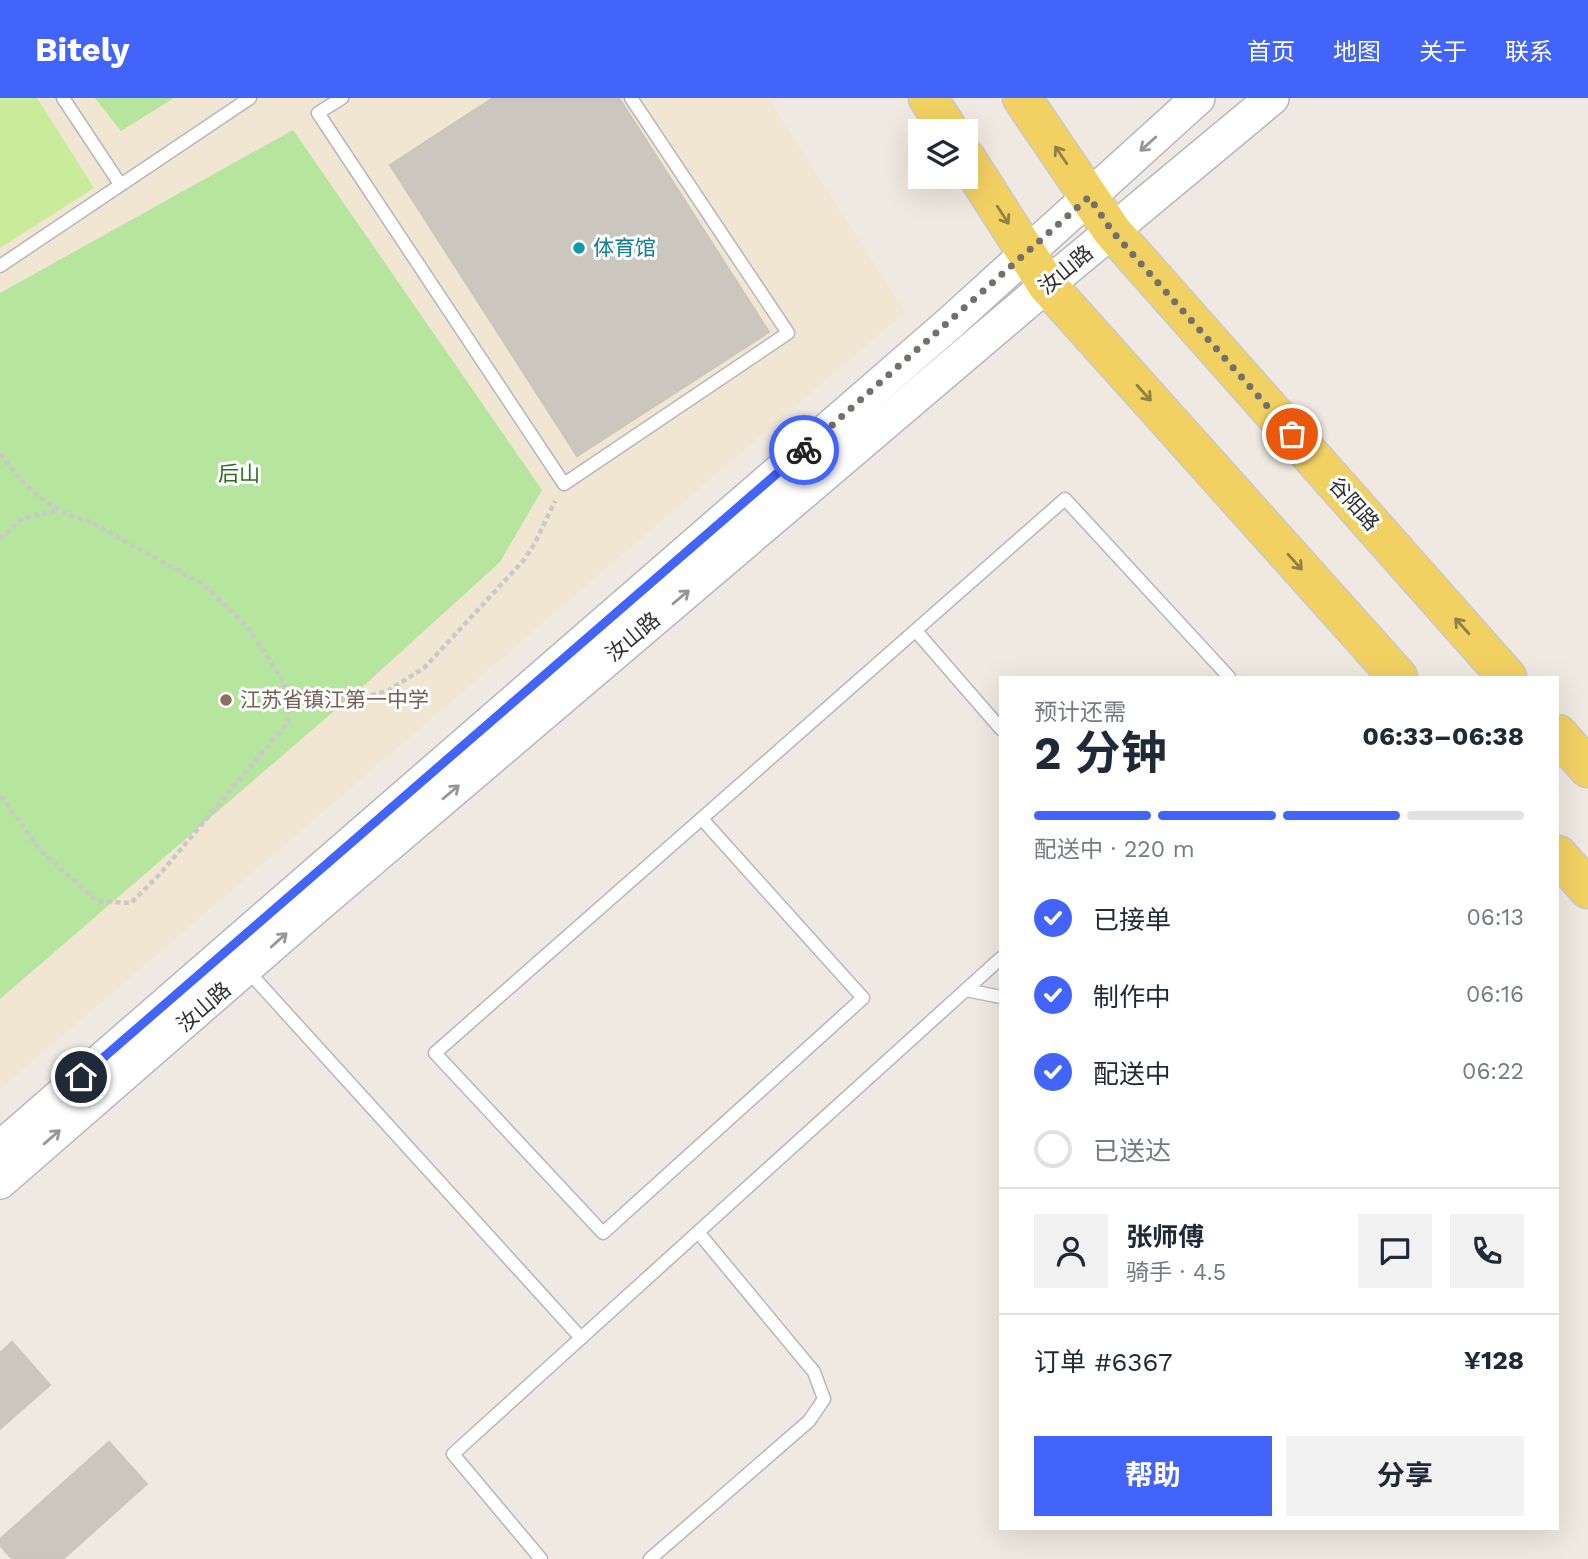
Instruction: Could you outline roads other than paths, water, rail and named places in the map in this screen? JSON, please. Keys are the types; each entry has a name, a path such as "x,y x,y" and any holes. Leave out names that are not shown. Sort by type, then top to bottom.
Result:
{"main road":[{"path":"928,98 941,119"},
{"name":"谷阳路","path":"1022,98 1112,231 1506,676"},
{"path":"978,177 1047,285 1397,676"},
{"path":"1559,735 1588,768"},
{"path":"1559,856 1588,889"}],"street":[{"name":"汝山路","path":"0,1148 1027,253 1198,98"},
{"name":"汝山路","path":"0,1182 247,970 317,905 1047,285 1272,98"}],"lane":[{"path":"63,98 120,184"},
{"path":"0,266 250,98"},
{"path":"342,98 318,114 564,484 788,333 631,98"},
{"path":"702,819 863,998 603,1233 435,1053 1065,499 1228,676"},
{"path":"916,631 999,727"},
{"path":"541,1559 453,1454 999,960"},
{"path":"247,970 580,1338"},
{"path":"966,990 999,997"},
{"path":"650,1559 809,1421 824,1399 814,1372 698,1232"}],"place":[{"name":"体育馆","path":"579,248"},
{"name":"江苏省镇江第一中学","path":"226,700"}],"park label":[{"name":"后山","path":"239,474"}]}
